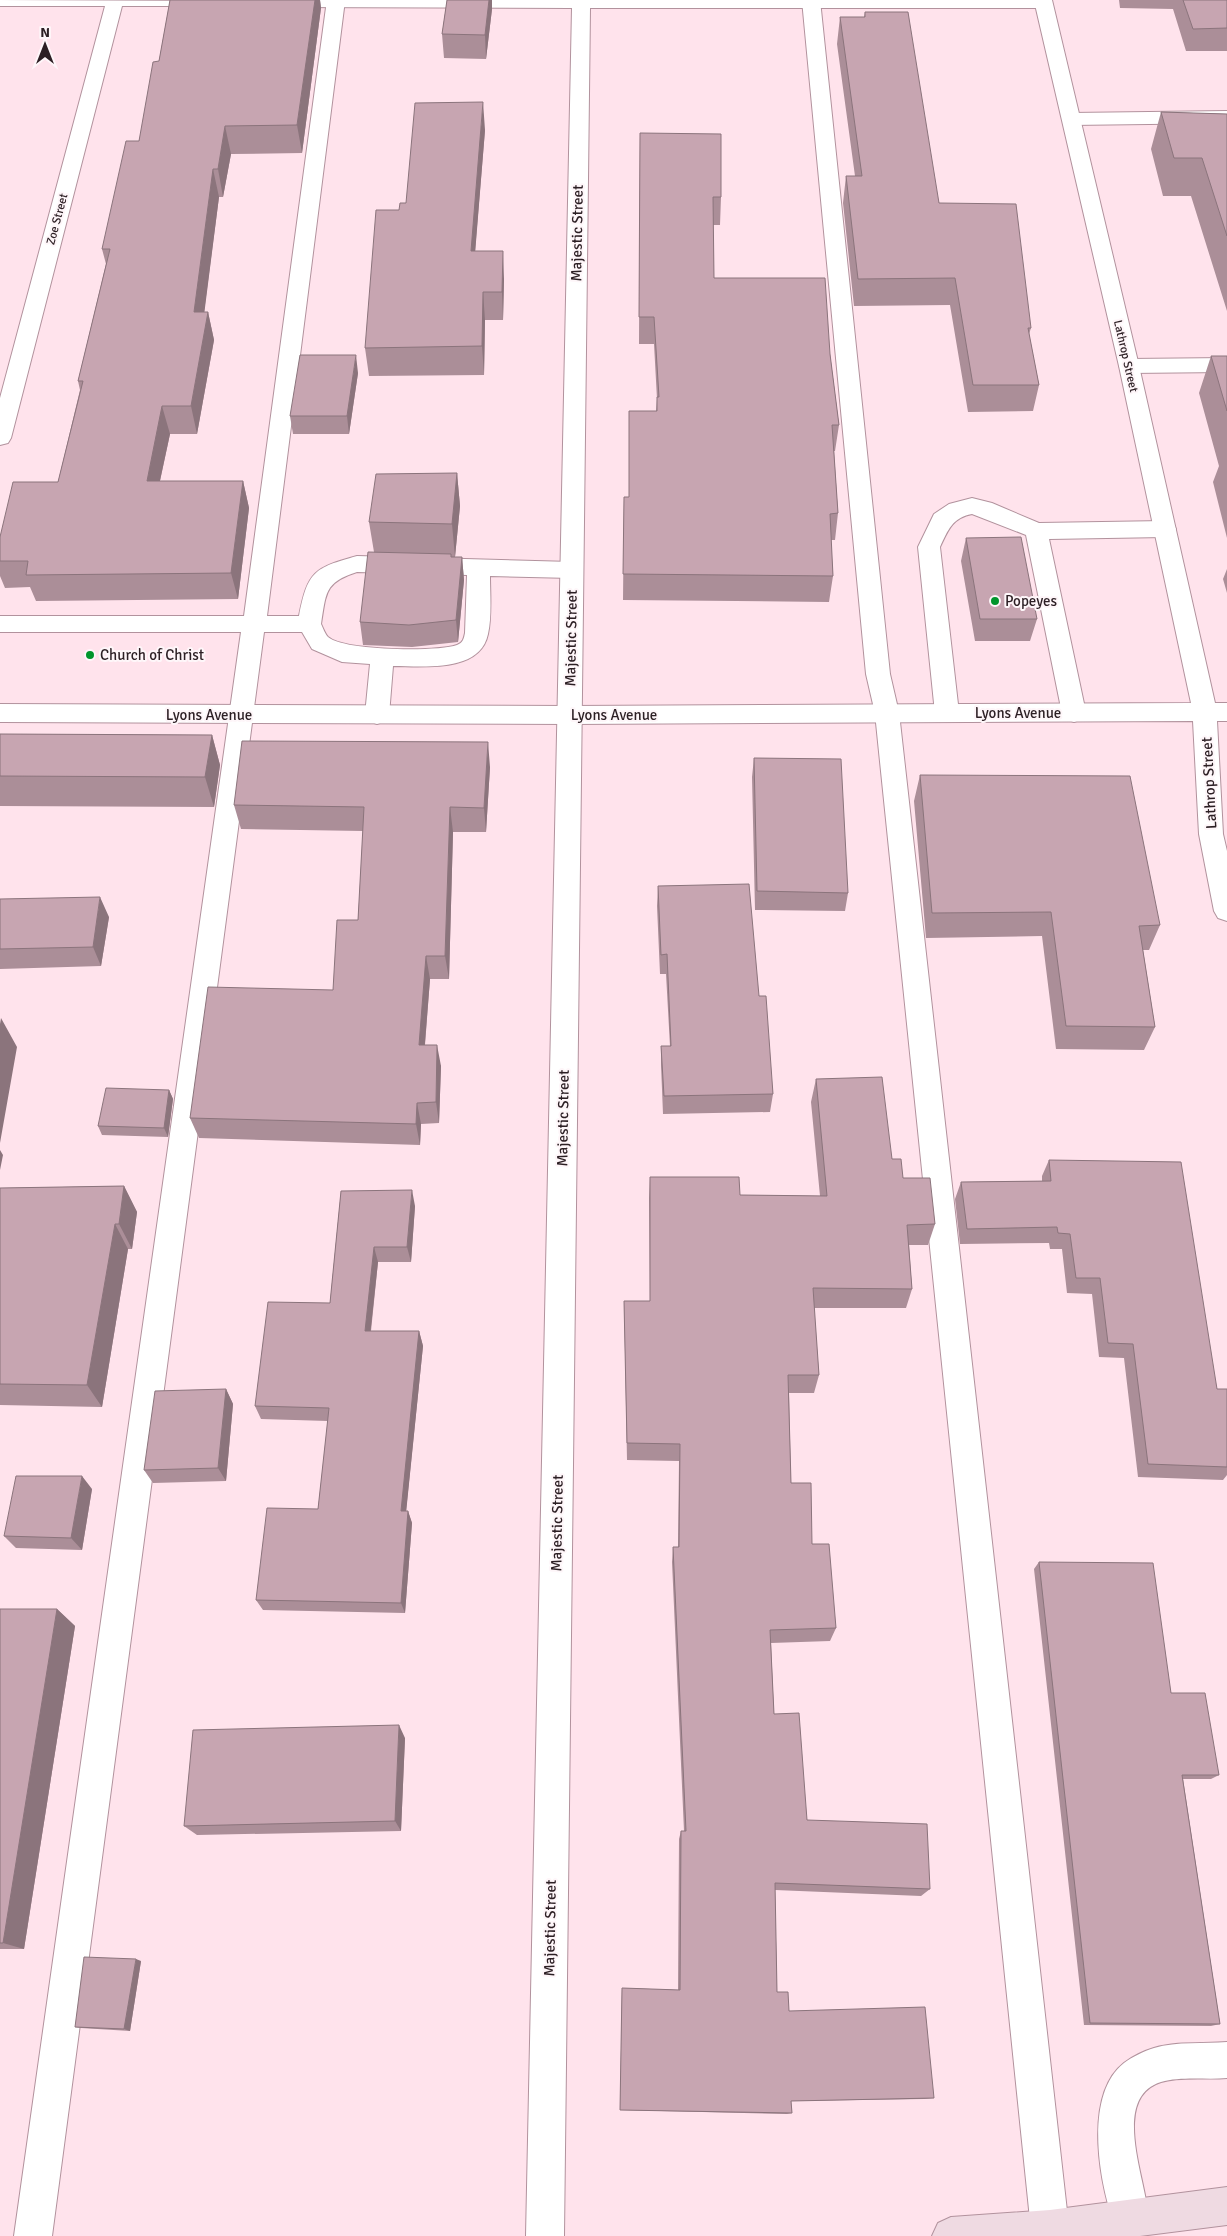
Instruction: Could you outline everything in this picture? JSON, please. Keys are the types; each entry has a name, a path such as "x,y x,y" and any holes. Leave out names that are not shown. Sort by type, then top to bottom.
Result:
{"main road":[{"path":"951,2236 1050,2229 1227,2206"}],"street":[{"name":"Zoe Street","path":"0,438 115,0"},
{"path":"0,1 220,1"},
{"path":"268,1 1043,1"},
{"path":"33,2236 242,715 336,1"},
{"name":"Majestic Street","path":"545,2236 581,1"},
{"path":"812,1 878,674 888,713 1050,2229"},
{"name":"Lathrop Street","path":"1043,1 1129,366 1165,529 1216,713 1227,765"},
{"path":"1071,119 1227,117"},
{"path":"1129,366 1227,365"},
{"path":"947,713 929,548 934,533 942,519 957,509 972,506 984,508 1036,531 1165,529"},
{"path":"1036,531 1074,713"},
{"path":"479,568 477,633 474,643 467,652 454,655 382,657 342,653 320,643 309,624 318,582 332,570 357,564 572,570"},
{"path":"0,624 309,624"},
{"path":"377,715 382,657"},
{"name":"Lathrop Street","path":"1216,713 1212,834 1227,911"},
{"name":"Lyons Avenue","path":"0,714 1216,713"},
{"path":"1130,2218 1116,2144 1119,2104 1129,2080 1154,2066 1227,2060"}],"building":[{"path":"170,0 315,0 297,125 225,126 218,169 213,169 194,312 208,312 191,406 162,406 147,481 243,481 231,573 26,575 28,561 0,561 0,537 13,482 58,482 83,381 78,381 110,249 102,249 126,141 139,141 153,62 159,61"},
{"path":"447,0 489,0 485,35 442,34"},
{"path":"1183,0 1227,0 1227,28 1193,29"},
{"path":"865,12 908,12 939,203 1016,204 1031,328 1028,328 1039,385 973,385 955,278 858,279 846,176 862,176 840,17 865,17"},
{"path":"483,102 471,251 503,251 502,292 483,292 482,346 365,348 376,210 399,210 400,203 406,203 415,103"},
{"path":"1161,112 1227,114 1227,236 1202,158 1174,158"},
{"path":"640,133 721,134 721,197 713,197 714,278 825,278 830,354 839,425 832,425 838,513 830,514 833,576 623,574 624,497 629,497 629,411 657,411 657,397 659,397 654,317 639,317"},
{"path":"300,355 356,355 347,416 290,416"},
{"path":"1211,356 1227,356 1227,411"},
{"path":"457,473 452,524 369,522 376,474"},
{"name":"Popeyes","path":"1021,537 1037,619 980,619 966,538"},
{"path":"368,552 451,554 451,557 462,557 456,620 409,625 360,622"},
{"path":"0,734 212,735 205,777 0,776"},
{"path":"242,741 488,742 484,808 450,807 445,956 426,956 419,1045 437,1045 436,1102 417,1103 416,1124 190,1118 208,987 333,990 337,920 358,920 364,807 234,805"},
{"path":"754,758 841,759 848,893 757,891"},
{"path":"920,775 1130,776 1160,925 1139,926 1155,1027 1066,1026 1051,912 932,913"},
{"path":"749,884 759,996 766,996 773,1094 664,1096 661,1046 671,1046 667,954 661,955 658,886"},
{"path":"100,897 93,947 0,949 0,899"},
{"path":"882,1077 892,1159 901,1159 903,1178 930,1178 935,1224 907,1225 912,1289 813,1288 819,1375 788,1375 791,1483 811,1483 812,1544 829,1544 836,1628 770,1630 774,1714 799,1713 807,1820 927,1824 930,1889 775,1883 777,1992 788,1992 789,2011 925,2007 934,2098 791,2101 792,2113 620,2110 622,1988 680,1990 681,1831 686,1831 673,1547 679,1547 680,1444 627,1443 624,1301 650,1301 650,1177 739,1177 740,1195 827,1196 816,1079"},
{"path":"106,1088 169,1090 164,1128 98,1126"},
{"path":"1049,1160 1181,1162 1217,1389 1227,1389 1227,1467 1148,1464 1133,1344 1108,1343 1100,1278 1076,1278 1070,1234 1058,1233 1057,1227 967,1229 961,1182 1051,1181"},
{"path":"124,1186 119,1224 115,1224 87,1385 0,1384 0,1188"},
{"path":"412,1190 407,1247 374,1247 365,1331 419,1331 401,1511 408,1511 401,1603 256,1600 267,1508 318,1509 329,1408 255,1406 268,1302 330,1303 341,1191"},
{"path":"226,1389 218,1468 144,1470 155,1391"},
{"path":"16,1476 82,1476 71,1538 4,1536"},
{"path":"1039,1562 1153,1563 1171,1693 1205,1693 1219,1775 1182,1775 1220,2024 1090,2023"},
{"path":"0,1609 57,1609 3,1943 0,1943"},
{"path":"399,1725 395,1821 184,1826 193,1730"},
{"path":"84,1957 136,1959 124,2029 75,2027"}],"place":[{"name":"Popeyes","path":"995,601"},
{"name":"Church of Christ","path":"90,655"}]}
